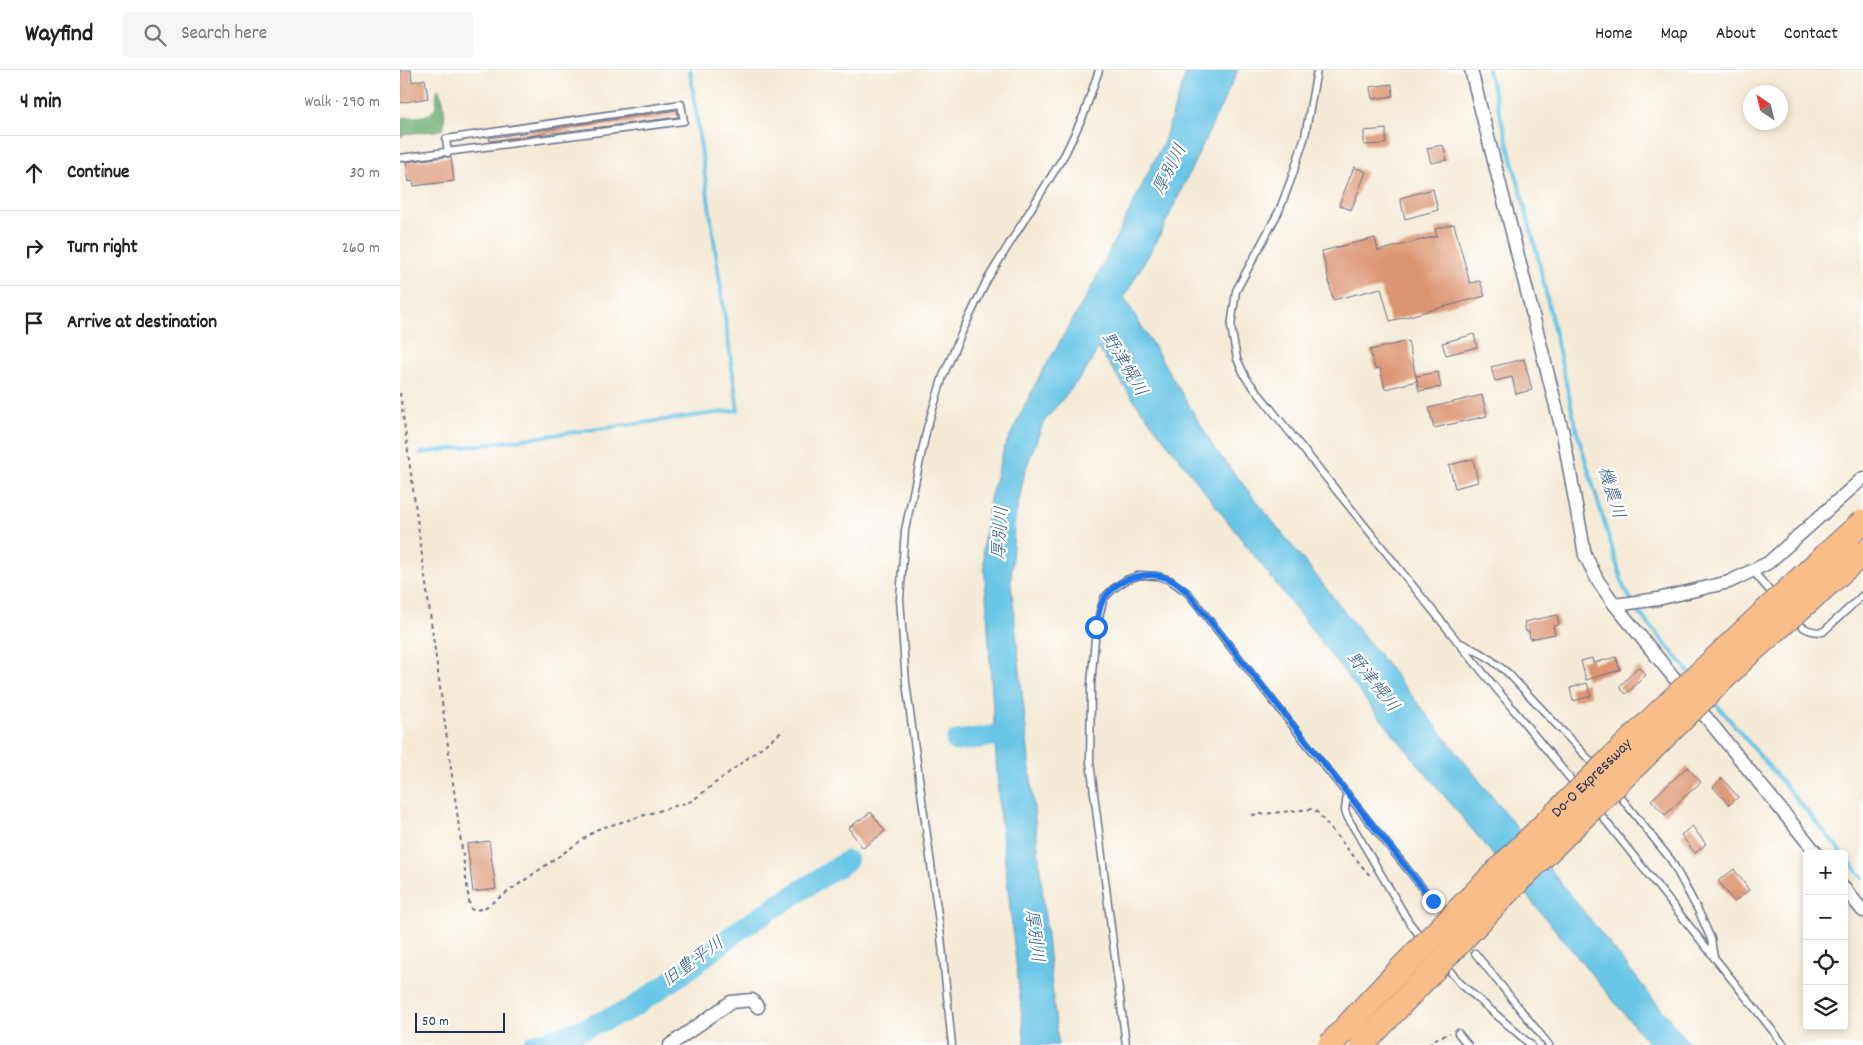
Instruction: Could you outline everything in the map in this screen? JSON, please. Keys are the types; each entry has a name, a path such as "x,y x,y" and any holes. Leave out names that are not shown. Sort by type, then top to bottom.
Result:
{"highway":[{"name":"Do-O Expressway","path":"1330,1045 1375,995 1506,862 1790,586 1863,522"},
{"name":"Do-O Expressway","path":"1362,1045 1508,891 1732,670 1863,553"}],"street":[{"path":"1471,70 1563,434 1585,555 1598,581 1620,604 1814,850"},
{"path":"1620,604 1658,599 1729,582 1768,563 1863,478"},
{"path":"1848,893 1863,911"},
{"path":"670,1045 731,1002 752,1000 758,1007"}],"lane":[{"path":"952,1045 941,938 906,684 900,599 905,530 927,428 943,376 956,345 987,280 1065,154 1084,114 1099,70"},
{"path":"1317,70 1305,136 1292,177 1279,211 1236,291 1231,327 1233,345 1246,378 1458,642 1606,821 1784,1045"},
{"path":"400,158 448,152 684,121 680,104 446,139 448,152"},
{"path":"1752,571 1803,629 1814,632 1823,632 1863,595"},
{"path":"1126,1045 1090,762 1091,685 1096,627 1104,598 1126,580 1140,575 1157,576 1170,580 1188,593 1433,901"},
{"path":"1458,642 1486,656 1508,674 1585,754 1603,776"},
{"path":"1609,783 1671,860 1711,939 1714,958"},
{"path":"1347,793 1345,810 1348,818 1409,922 1461,984 1531,1045"},
{"path":"1475,953 1549,1045"},
{"path":"1458,1033 1468,1045"}],"path":[{"path":"400,393 470,908 474,911 486,907 598,830 692,801 784,730"},
{"path":"1252,815 1312,809 1317,812 1373,880"},
{"path":"1429,1045 1433,1040 1447,1034 1458,1033"}],"green space":[{"path":"438,89 444,109 443,129 400,137 400,118 426,115 434,110"}],"water":[{"path":"1187,70 1238,70 1158,239 1124,297 1215,449 1690,1045 1650,1045 1376,713 1133,399 1098,348 1087,369 1043,423 1025,471 1014,525 1011,583 1058,1045 1025,1045 999,807 983,546 990,499 1004,448 1038,379 1089,292 1164,141"}],"building":[{"path":"400,70 411,70 412,82 425,79 428,98 400,103"},
{"path":"1392,84 1393,96 1372,99 1370,87"},
{"path":"677,110 678,117 490,141 489,138"},
{"path":"1386,129 1386,144 1364,145 1364,131"},
{"path":"1443,145 1447,160 1431,163 1427,148"},
{"path":"451,157 454,181 414,186 413,181 409,182 406,162"},
{"path":"1354,167 1366,172 1351,210 1339,205"},
{"path":"1433,189 1438,210 1405,219 1400,198"},
{"path":"1454,224 1470,283 1480,281 1485,296 1390,321 1381,288 1333,300 1322,251 1375,238 1378,251 1437,236 1435,229"},
{"path":"1474,334 1477,347 1446,355 1442,343"},
{"path":"1408,341 1417,381 1385,389 1380,368 1375,369 1370,350"},
{"path":"1524,359 1532,390 1516,394 1512,377 1495,381 1491,367"},
{"path":"1438,372 1441,387 1419,391 1416,376"},
{"path":"1482,395 1487,416 1434,428 1429,408"},
{"path":"1473,459 1478,482 1455,488 1449,465"},
{"path":"1557,615 1559,625 1553,626 1555,634 1530,639 1529,631 1526,632 1524,622"},
{"path":"1616,657 1620,670 1586,680 1581,661 1592,658 1593,663"},
{"path":"1638,667 1646,675 1626,694 1619,687"},
{"path":"1587,683 1591,696 1573,701 1570,688"},
{"path":"1687,767 1701,782 1665,815 1651,800"},
{"path":"1722,778 1738,797 1729,805 1713,787"},
{"path":"871,812 885,831 863,848 848,828"},
{"path":"1692,826 1706,844 1695,853 1681,835"},
{"path":"489,841 496,889 473,892 467,844"},
{"path":"1734,869 1749,890 1734,902 1718,881"}],"waterway":[{"path":"421,453 738,410 690,70"},
{"name":"機農川","path":"1488,70 1537,253 1577,432 1624,588 1640,614 1690,673"},
{"name":"機農川","path":"1712,699 1840,850"},
{"name":"旧豊平川","path":"956,741 1008,734"},
{"name":"機農川","path":"1848,860 1863,878"},
{"name":"旧豊平川","path":"533,1045 581,1030 629,1010 686,971 739,930 847,861"}],"route":[{"path":"1096,627 1098,614 1104,598 1126,580 1140,575 1157,576 1170,580 1188,593 1433,901"}],"water label":[{"name":"厚別川","path":"1171,170"},
{"name":"野津幌川","path":"1123,365"},
{"name":"厚別川","path":"1002,533"},
{"name":"野津幌川","path":"1372,683"},
{"name":"厚別川","path":"1033,936"}]}
